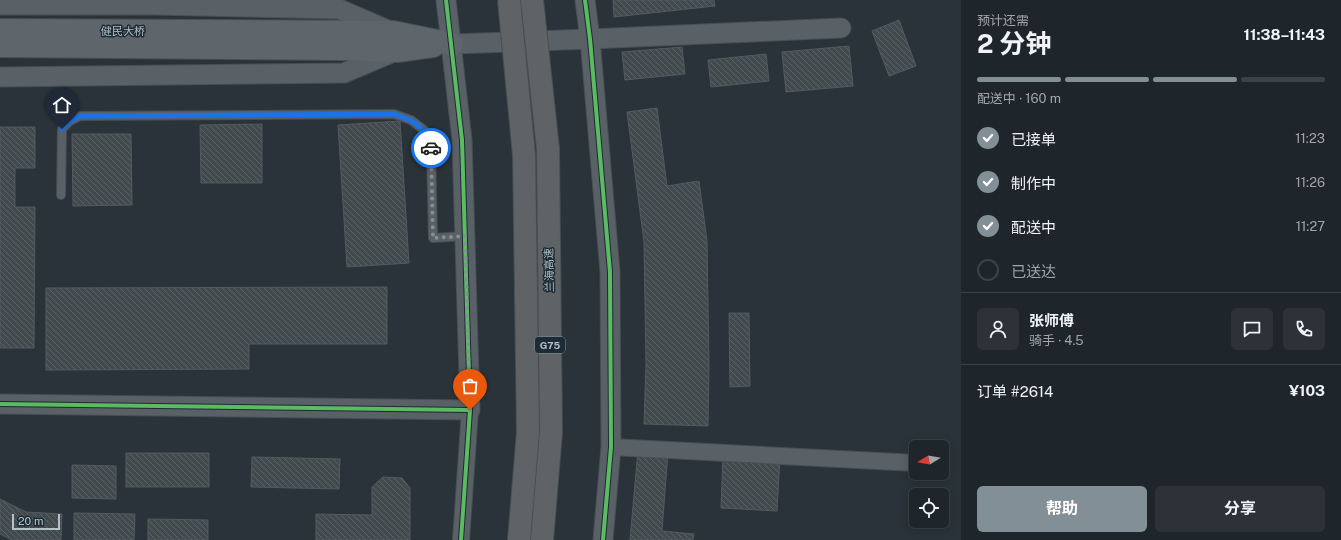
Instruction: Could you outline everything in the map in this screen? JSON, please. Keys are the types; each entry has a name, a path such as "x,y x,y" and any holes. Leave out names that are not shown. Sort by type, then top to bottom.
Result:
{"highway":[{"name":"G75","path":"509,0 524,156 528,432 519,540"},
{"name":"兰海高速","path":"532,0 548,149 551,432 542,540"}],"main road":[{"name":"健民大桥","path":"0,30 246,40"},
{"path":"0,46 246,40 452,44"}],"street":[{"path":"446,0 462,140 470,410 461,540"},
{"path":"585,0 590,39 610,272 611,447 602,540"},
{"path":"0,5 154,2 339,9 395,42 344,73 0,77"},
{"path":"452,44 841,28"},
{"path":"0,404 470,410"},
{"path":"611,447 909,463"}],"lane":[{"path":"61,195 62,129 70,121 80,116 394,114 411,120 424,130 431,148 433,238 465,236"}],"building":[{"path":"613,0 714,0 715,6 614,17"},
{"path":"899,20 916,66 889,76 872,31"},
{"path":"849,46 853,86 786,92 782,52"},
{"path":"682,47 685,74 625,80 622,52"},
{"path":"766,54 769,81 711,87 708,60"},
{"path":"657,108 667,186 699,181 707,241 709,366 708,426 644,424 646,365 644,242 627,112"},
{"path":"400,121 409,263 347,267 338,125"},
{"path":"262,124 262,183 201,183 200,125"},
{"path":"0,127 35,127 35,168 15,168 15,207 35,207 34,348 0,348"},
{"path":"72,134 131,134 132,205 73,206"},
{"path":"387,287 387,344 249,344 249,369 46,370 46,288"},
{"path":"729,313 749,313 750,386 730,387"},
{"path":"638,450 668,452 662,531 694,534 693,540 630,540"},
{"path":"126,453 209,453 209,487 126,487"},
{"path":"723,453 780,456 777,511 721,508"},
{"path":"252,457 340,459 339,489 251,487"},
{"path":"72,465 116,466 116,499 72,498"},
{"path":"383,477 402,478 410,488 410,540 316,540 316,514 372,515 372,487"},
{"path":"0,499 26,512 62,514 61,540 12,540 0,534"},
{"path":"74,513 135,514 134,540 74,540"},
{"path":"148,519 208,520 208,540 148,540"}],"cycle path":[{"path":"446,0 462,140 470,410 461,540"},
{"path":"585,0 590,39 610,272 611,447 603,540"},
{"path":"0,404 470,410"}],"way so far":[{"path":"431,148 433,238 465,236 470,410"}],"route":[{"path":"62,129 70,121 80,116 394,114 411,120 424,130 431,148"}]}
